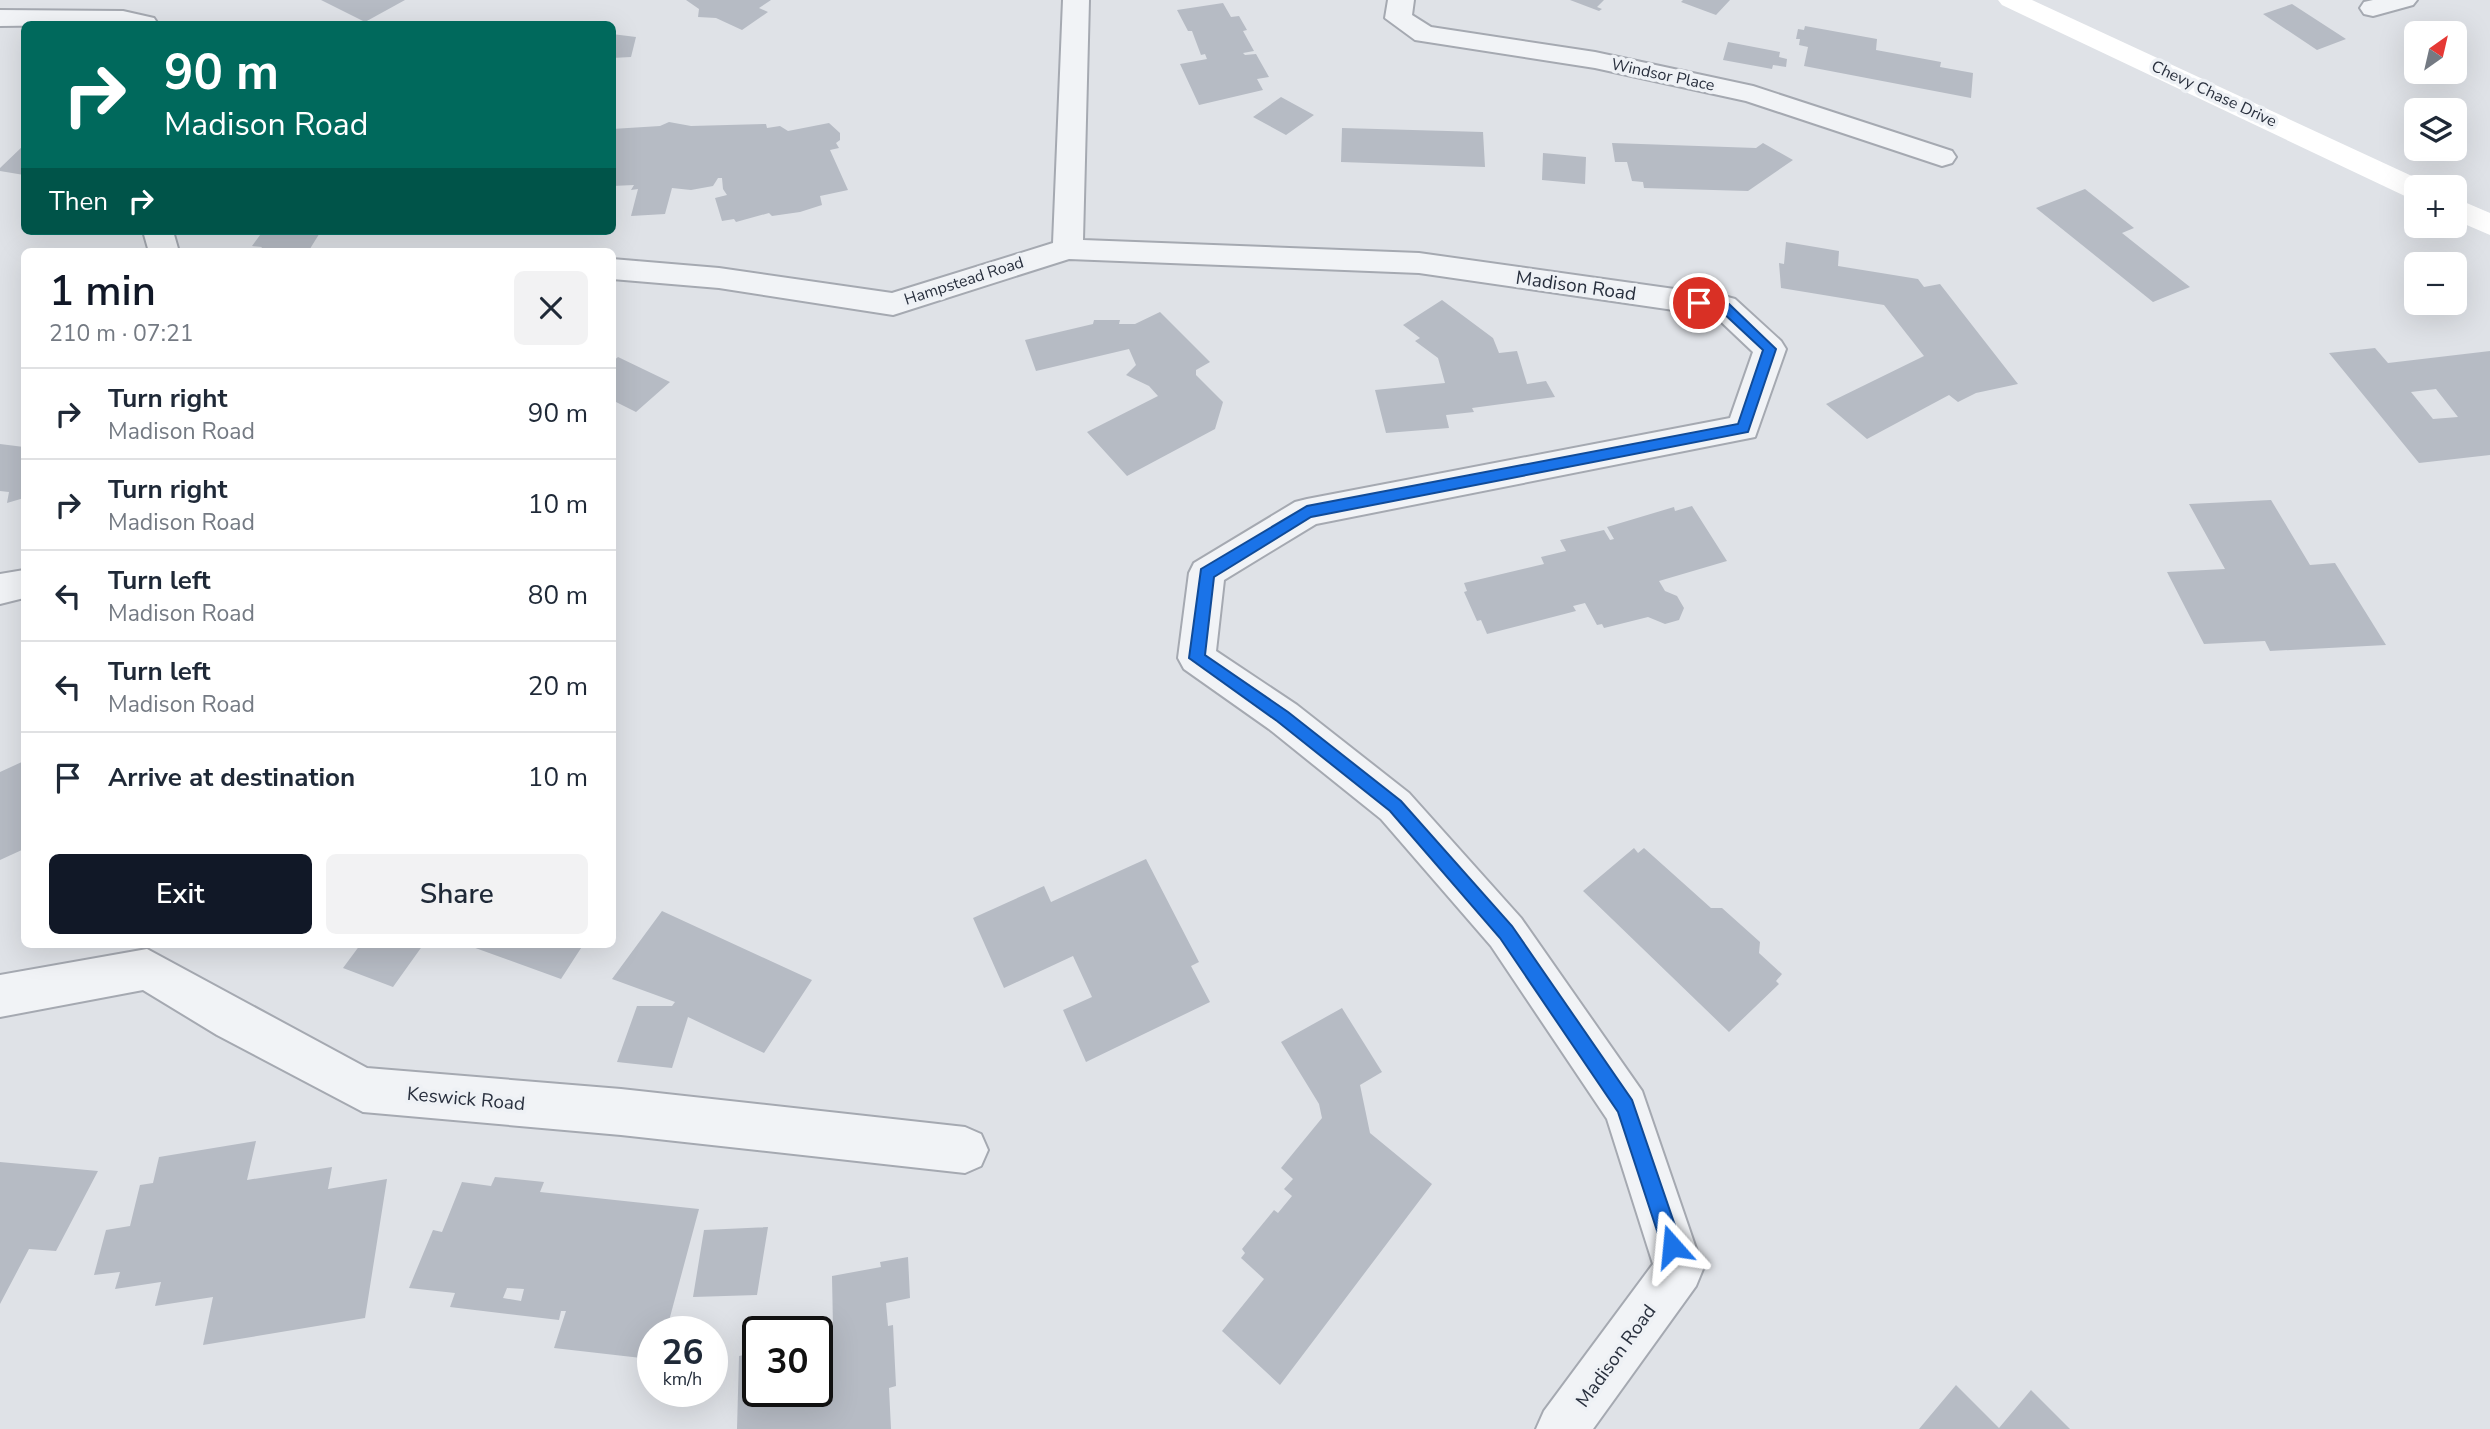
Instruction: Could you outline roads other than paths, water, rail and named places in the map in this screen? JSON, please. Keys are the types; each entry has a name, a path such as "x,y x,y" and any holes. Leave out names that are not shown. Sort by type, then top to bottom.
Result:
{"main road":[{"name":"Chevy Chase Drive","path":"2011,0 2404,184"},
{"path":"2467,214 2490,225"}],"street":[{"path":"1068,249 1076,0"},
{"name":"Windsor Place","path":"1401,0 1398,18 1424,34 1595,60 1754,94 1942,157"},
{"path":"2373,8 2404,0"},
{"path":"0,18 132,21"},
{"name":"Hampstead Road","path":"616,269 719,278 893,304 1068,249"},
{"name":"Madison Road","path":"1068,249 1419,263 1724,307 1770,349 1743,428 1307,512 1207,573 1197,658 1283,717 1395,806 1506,932 1626,1107 1679,1269 1562,1429"},
{"path":"0,589 21,585"},
{"name":"Keswick Road","path":"0,996 147,969 233,1020 363,1090 621,1112 965,1150"}]}
